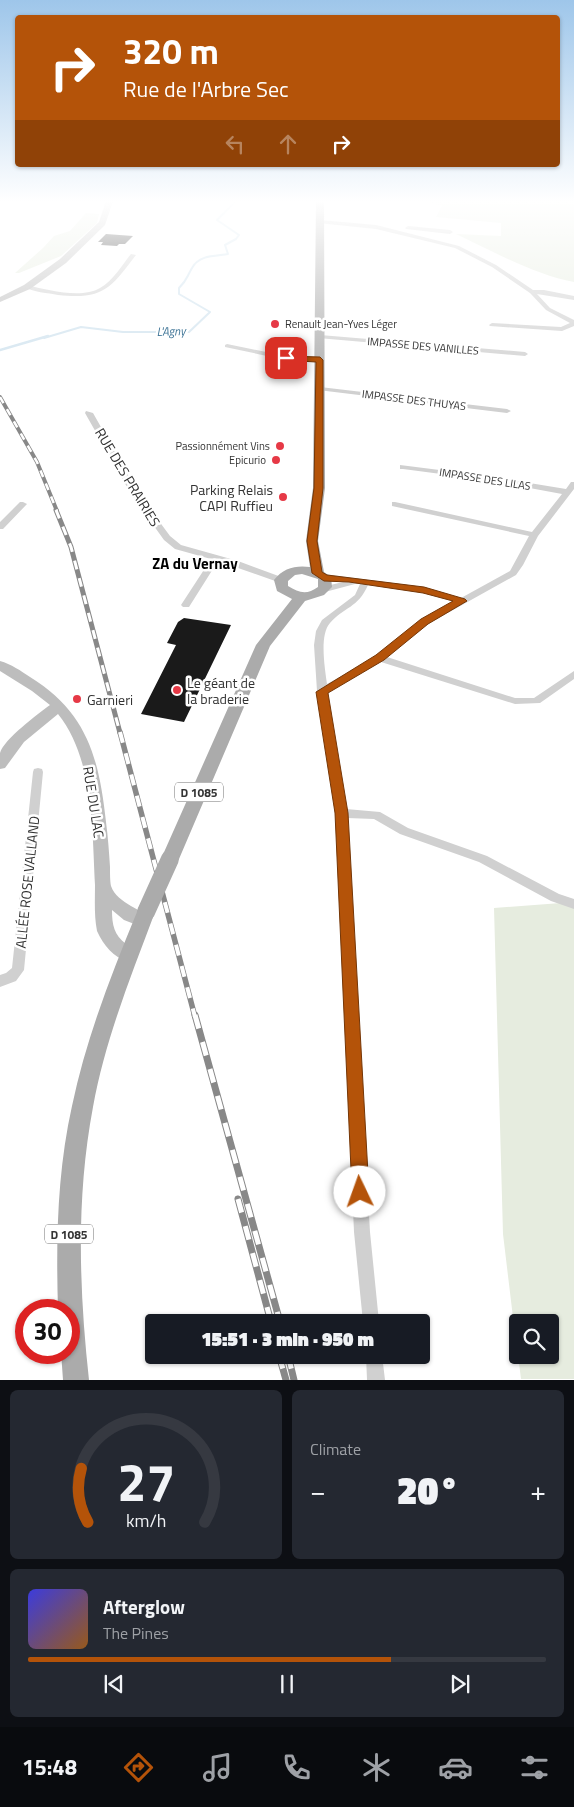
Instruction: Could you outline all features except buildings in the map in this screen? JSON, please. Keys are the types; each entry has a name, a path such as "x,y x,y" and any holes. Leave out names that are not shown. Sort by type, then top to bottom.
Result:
{"main road":[{"path":"299,570 312,541 319,488 320,265"},
{"path":"312,541 322,580 319,593 301,597 284,586 291,572 299,570 322,580"},
{"name":"D 1085","path":"76,1380 68,1221 82,1107 98,1046 128,955 263,645 284,586"},
{"name":"D 1085","path":"263,645 301,597"}],"street":[{"path":"0,300 27,287 56,265"},
{"path":"27,287 57,292 94,294 102,290 124,265"},
{"path":"493,265 532,292 548,309 574,324"},
{"path":"532,292 544,292 574,298"},
{"path":"492,325 562,329 574,324"},
{"name":"IMPASSE DES VANILLES","path":"320,337 525,354"},
{"path":"227,346 286,358 320,360"},
{"name":"IMPASSE DES THUYAS","path":"320,389 507,411"},
{"name":"RUE DES PRAIRIES","path":"89,413 135,494 162,533 178,547 236,563 284,586"},
{"name":"IMPASSE DES LILAS","path":"403,467 487,478 567,492"},
{"path":"322,692 380,658 425,622 513,573 534,535 574,484"},
{"path":"0,527 23,504"},
{"path":"395,504 534,535"},
{"path":"186,605 216,558"},
{"path":"322,580 365,582 424,590 462,601"},
{"path":"365,582 359,596 325,622 321,631 320,645 322,692 341,813 362,1232 370,1314"},
{"path":"380,658 515,701 536,701 574,674"},
{"name":"RUE DU LAC","path":"0,665 39,690 59,706 70,719 78,734 92,780 104,888 106,930 121,952 128,955"},
{"path":"0,764 22,734 38,720 59,706"},
{"name":"ALLÉE ROSE VALLAND","path":"0,981 10,977 18,970 38,772"},
{"path":"341,813 376,816 404,831 483,859 555,898 574,904"},
{"name":"RUE DU LAC","path":"104,888 119,909 129,916 144,916"},
{"path":"375,1364 376,1380"}],"shaded area":[{"path":"24,265 38,265 19,273 15,273"},
{"path":"523,265 574,265 574,282 559,279"},
{"path":"574,902 574,1379 521,1379 519,1364 559,1364 559,1314 513,1314 503,1234 494,908"}],"waterway":[{"name":"L'Agny","path":"44,338 81,327 123,332 189,332 210,312 179,294 179,288 194,265"},
{"name":"L'Agny","path":"0,350 48,336"}],"railway":[{"path":"0,397 37,462 57,511"},
{"path":"56,510 71,547 120,733"},
{"path":"120,732 195,1017"},
{"path":"195,1015 278,1314"},
{"path":"238,1199 269,1314"},
{"path":"282,1364 286,1380"},
{"path":"290,1364 294,1380"}],"place":[{"name":"Renault Jean-Yves Léger","path":"275,324"},
{"name":"Passionnément Vins","path":"280,446"},
{"name":"Epicurio","path":"276,460"},
{"name":"Parking Relais CAPI Ruffieu","path":"283,497"},
{"name":"Le géant de la braderie","path":"177,690"},
{"name":"Garnieri","path":"77,699"}],"district":[{"name":"ZA du Vernay","path":"195,563"}],"route":[{"path":"286,358 320,360 319,488 312,541 318,573 324,578 349,579 424,590 462,601 425,622 380,658 322,692 341,813 360,1192"}]}
